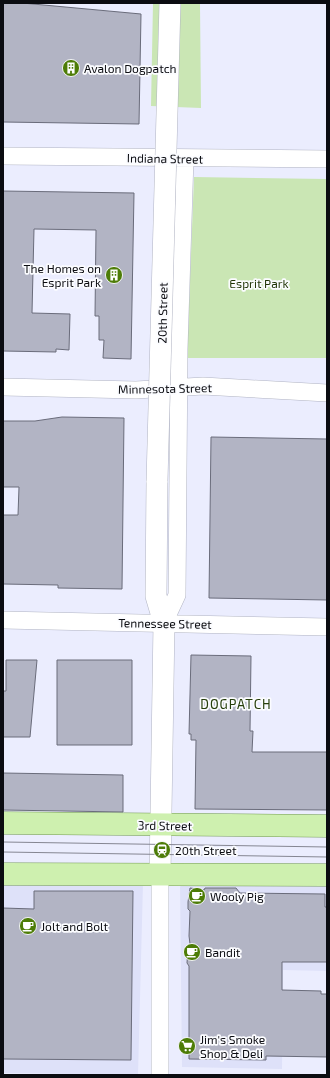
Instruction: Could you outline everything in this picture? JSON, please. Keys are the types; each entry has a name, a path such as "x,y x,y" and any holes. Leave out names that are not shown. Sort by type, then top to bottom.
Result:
{"main road":[{"name":"3rd Street","path":"3,823 327,826"},
{"path":"3,874 327,875"}],"street":[{"name":"20th Street","path":"160,1075 160,875 164,623 156,596 157,481 170,3"},
{"name":"Indiana Street","path":"3,156 327,159"},
{"name":"20th Street","path":"164,623 177,595 179,387 185,158"},
{"name":"Minnesota Street","path":"3,387 136,390 203,386 327,393"},
{"name":"Tennessee Street","path":"3,620 327,627"}],"shaded area":[{"path":"3,881 143,883 138,1075 3,1073"},
{"path":"180,883 327,884 327,971 283,970 282,1069 182,1067"}],"green space":[{"path":"153,3 200,4 201,108 151,106"},
{"name":"Esprit Park","path":"194,177 327,179 327,358 187,358"}],"building":[{"name":"Avalon Dogpatch","path":"3,3 22,3 141,14 139,124 3,122"},
{"name":"The Homes on Esprit Park","path":"3,191 134,193 131,359 103,358 104,340 99,340 99,316 95,316 96,230 34,229 32,313 70,314 69,350 56,349 56,352 3,351"},
{"path":"62,417 124,418 122,589 58,588 58,585 3,584 3,515 18,515 19,487 3,487 3,421 35,421"},
{"path":"211,437 327,439 327,600 209,598"},
{"path":"191,655 251,656 250,731 253,731 252,752 327,752 327,810 195,809 196,740 191,740 191,734 189,734"},
{"path":"6,660 37,660 30,737 3,737 3,691 6,691"},
{"path":"57,660 132,660 132,745 57,745"},
{"path":"3,773 123,775 123,812 3,810"},
{"path":"190,888 204,890 205,888 236,888 240,893 325,894 325,907 327,907 327,962 282,962 282,990 321,991 321,994 327,994 327,1057 266,1056 266,1060 189,1059 189,966 187,963 188,947 190,944 190,911 188,909 188,902"},
{"path":"34,891 133,891 131,1060 3,1059 3,908 34,909"}],"tram line":[{"path":"3,842 327,847"},
{"path":"3,852 327,857"}],"place":[{"name":"Avalon Dogpatch","path":"71,68"},
{"name":"The Homes on Esprit Park","path":"114,275"},
{"name":"20th Street","path":"162,850"},
{"name":"Wooly Pig","path":"197,896"},
{"name":"Jolt and Bolt","path":"28,926"},
{"name":"Bandit","path":"192,952"},
{"name":"Jim's Smoke Shop & Deli","path":"187,1046"}],"district":[{"name":"DOGPATCH","path":"236,704"}]}
